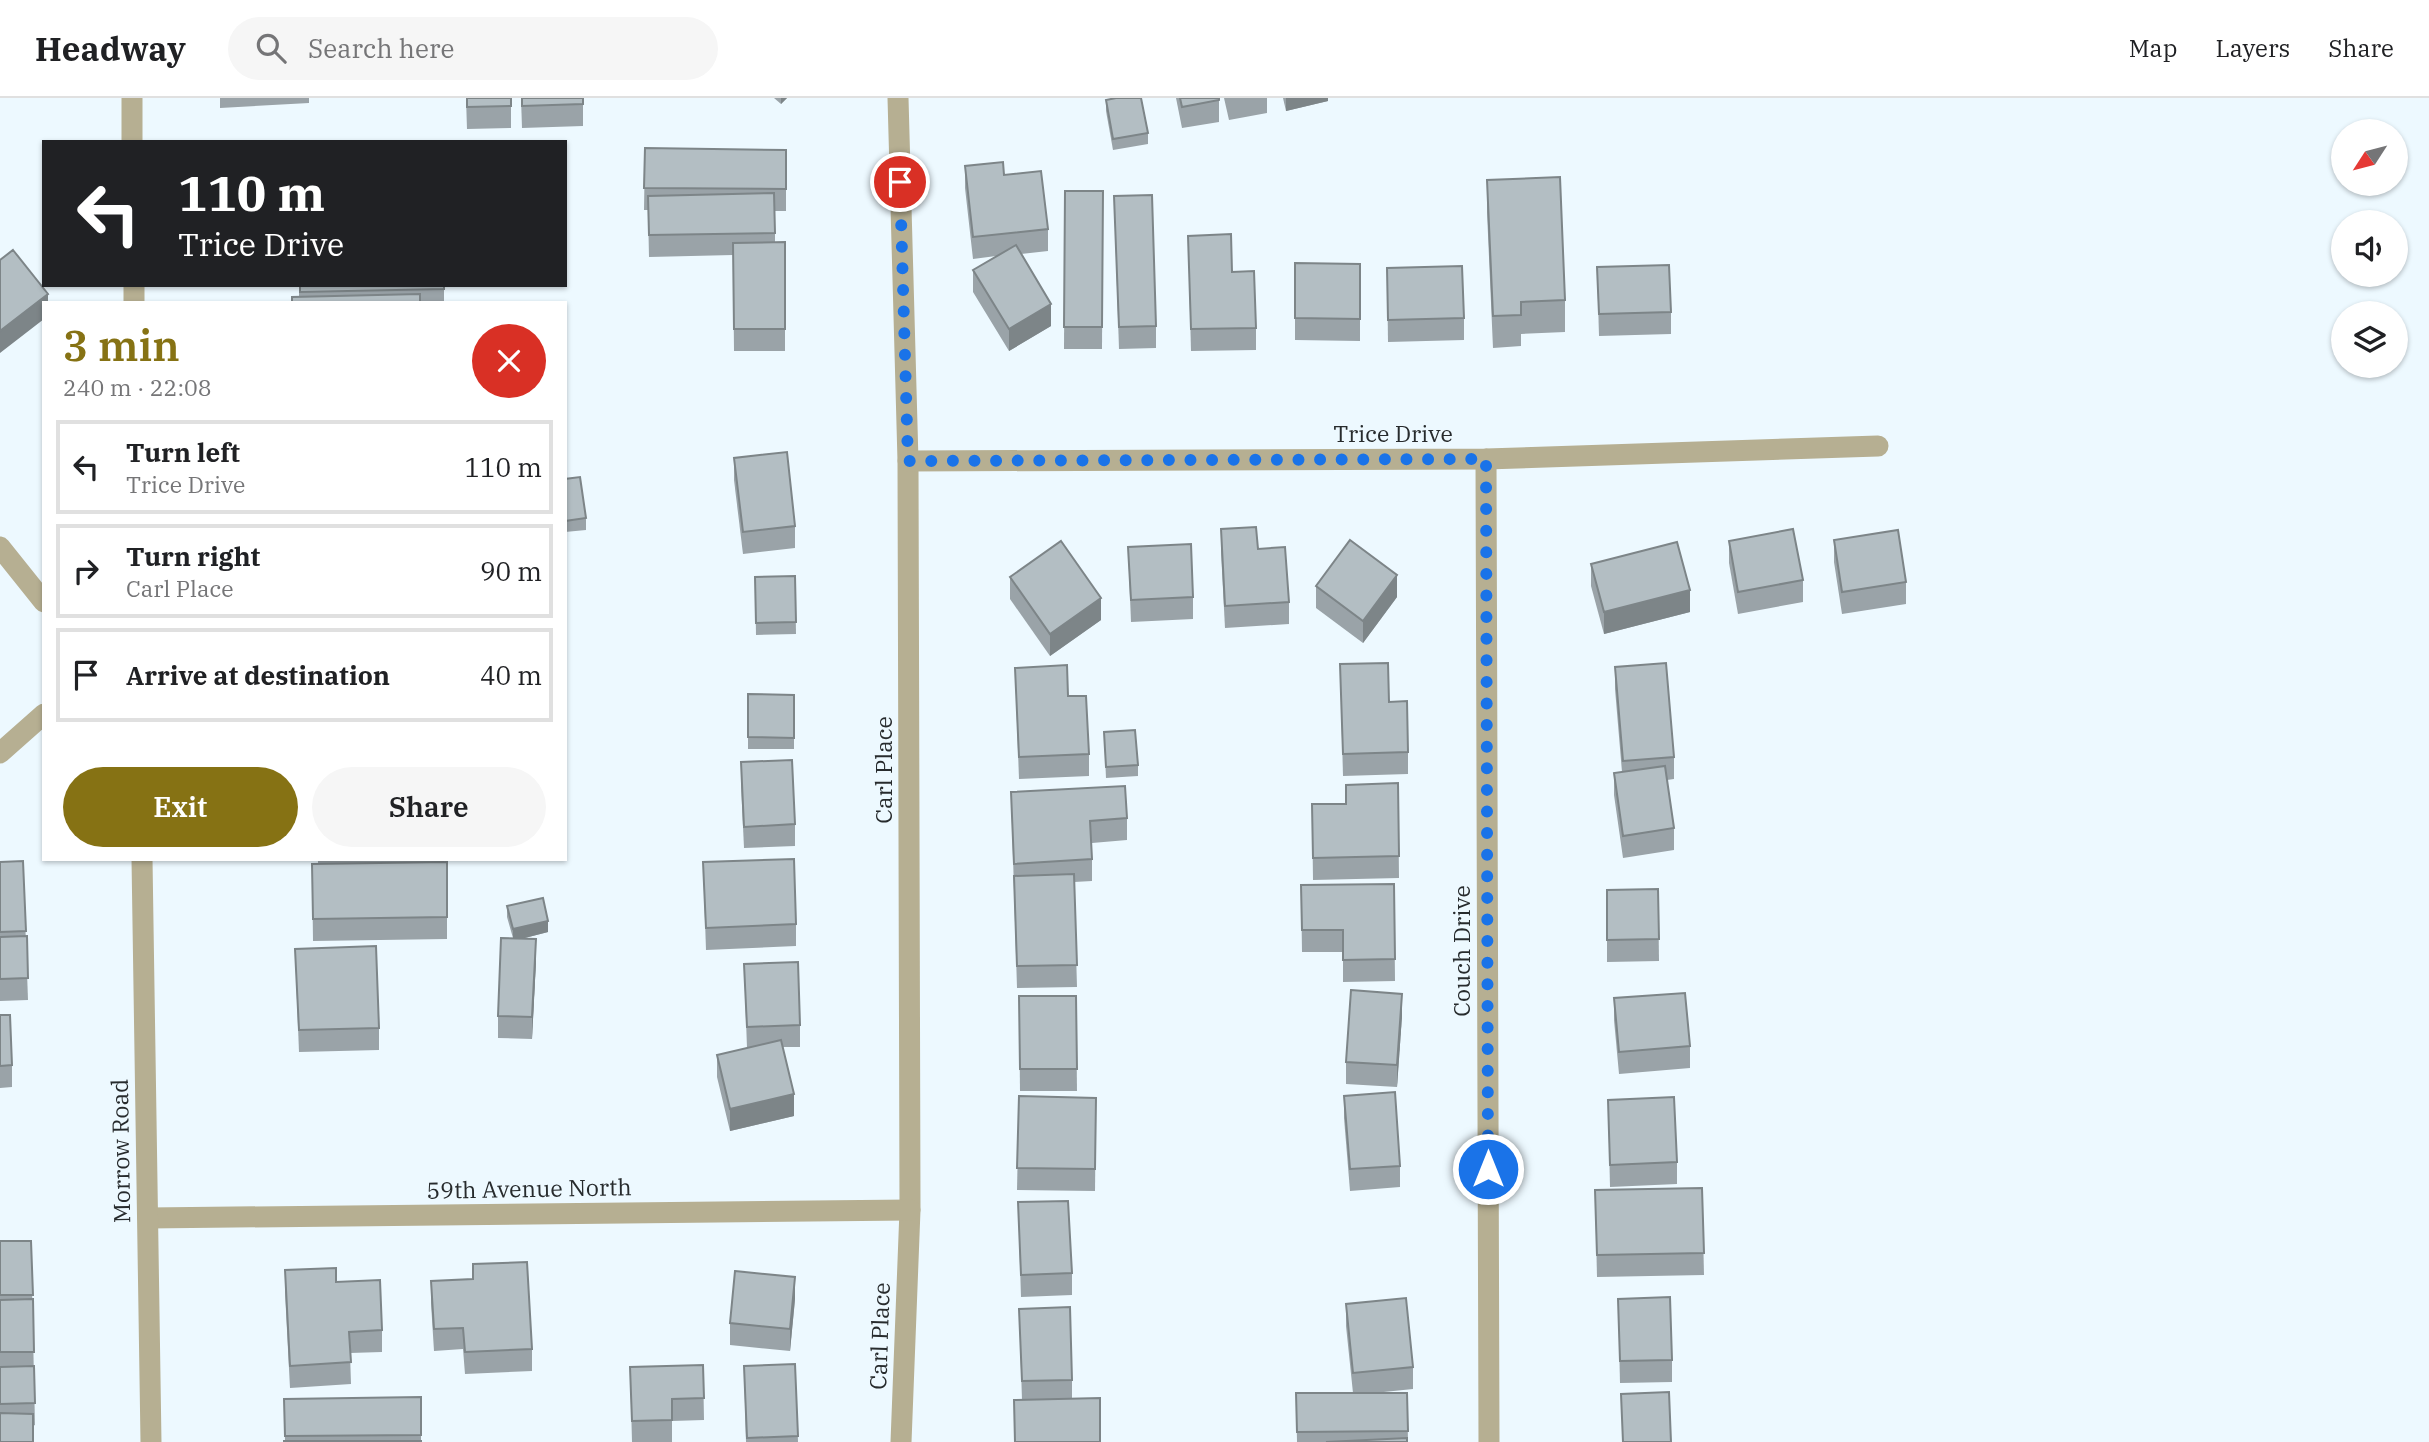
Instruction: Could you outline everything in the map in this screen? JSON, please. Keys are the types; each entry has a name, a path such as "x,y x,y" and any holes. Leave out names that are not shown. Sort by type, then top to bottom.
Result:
{"street":[{"path":"132,98 132,140"},
{"name":"Carl Place","path":"898,98 908,461 910,1210 901,1442"},
{"name":"Trice Drive","path":"908,461 1486,459 1878,446"},
{"name":"Couch Drive","path":"1486,459 1489,1442"},
{"path":"0,547 42,600"},
{"path":"0,752 42,717"},
{"name":"Morrow Road","path":"142,861 151,1442"},
{"name":"59th Avenue North","path":"148,1218 910,1210"}],"building":[{"path":"467,98 511,98 511,106 467,107"},
{"path":"522,98 583,98 583,104 522,106"},
{"path":"1141,98 1148,133 1113,139 1106,100"},
{"path":"1180,98 1219,98 1219,100 1182,107"},
{"path":"645,148 786,150 786,189 644,188"},
{"path":"1003,162 1004,175 1041,171 1048,229 973,237 965,166"},
{"path":"1560,177 1565,300 1521,302 1521,315 1493,316 1487,180"},
{"path":"1065,191 1103,191 1102,327 1064,327"},
{"path":"774,193 775,233 649,235 648,196"},
{"path":"1152,195 1156,326 1119,327 1114,196"},
{"path":"1231,234 1232,272 1254,271 1256,328 1191,329 1188,236"},
{"path":"785,242 785,329 734,329 733,243"},
{"path":"1016,245 1051,304 1009,329 973,270"},
{"path":"13,250 48,294 0,331 0,260"},
{"path":"1295,263 1360,264 1360,319 1295,318"},
{"path":"1669,265 1671,312 1599,314 1597,267"},
{"path":"1462,266 1464,318 1388,320 1387,268"},
{"path":"300,287 444,287 444,289 300,292"},
{"path":"420,294 420,301 292,301 292,297"},
{"path":"787,452 795,526 743,532 734,458"},
{"path":"580,477 586,518 567,521 567,479"},
{"path":"1256,527 1258,549 1285,547 1289,602 1225,606 1221,529"},
{"path":"1793,529 1803,580 1738,592 1729,541"},
{"path":"1898,530 1906,582 1842,592 1834,540"},
{"path":"1350,540 1397,575 1363,621 1316,586"},
{"path":"1061,541 1101,598 1050,634 1010,577"},
{"path":"1677,542 1690,590 1604,612 1591,564"},
{"path":"1191,544 1193,597 1131,600 1128,547"},
{"path":"795,576 796,622 756,623 755,577"},
{"path":"1388,663 1389,702 1407,701 1408,752 1343,754 1340,664"},
{"path":"1666,663 1674,757 1623,761 1615,667"},
{"path":"1067,665 1068,696 1086,696 1089,754 1019,757 1015,668"},
{"path":"748,694 794,695 794,738 748,737"},
{"path":"1135,730 1138,765 1106,767 1104,732"},
{"path":"792,760 795,824 744,827 741,762"},
{"path":"1665,766 1674,828 1623,836 1614,773"},
{"path":"1398,783 1399,856 1313,858 1312,804 1346,804 1346,785"},
{"path":"1125,786 1127,818 1090,821 1092,859 1014,864 1011,792"},
{"path":"794,859 796,924 706,928 703,862"},
{"path":"23,861 26,931 0,932 0,862"},
{"path":"447,862 447,917 313,919 312,864"},
{"path":"1074,874 1077,965 1017,966 1014,876"},
{"path":"1394,884 1395,959 1343,960 1343,930 1302,930 1301,885"},
{"path":"1658,889 1659,939 1607,940 1607,890"},
{"path":"543,898 548,921 513,929 507,906"},
{"path":"27,936 28,978 0,979 0,937"},
{"path":"501,938 536,939 532,1017 498,1016"},
{"path":"376,946 379,1028 299,1030 295,949"},
{"path":"798,962 800,1025 747,1027 744,964"},
{"path":"1351,990 1402,994 1397,1065 1346,1062"},
{"path":"1685,993 1690,1046 1619,1052 1614,998"},
{"path":"1019,996 1076,996 1077,1069 1020,1069"},
{"path":"0,1015 10,1015 12,1065 0,1066"},
{"path":"781,1040 794,1094 730,1109 717,1055"},
{"path":"1395,1092 1400,1166 1350,1169 1344,1096"},
{"path":"1019,1096 1096,1098 1095,1169 1017,1168"},
{"path":"1674,1097 1677,1162 1610,1165 1608,1100"},
{"path":"1702,1188 1704,1253 1597,1255 1595,1190"},
{"path":"1068,1201 1072,1273 1021,1275 1018,1202"},
{"path":"0,1241 31,1241 33,1295 0,1295"},
{"path":"527,1262 532,1349 465,1352 463,1328 434,1329 431,1281 473,1279 473,1264"},
{"path":"336,1268 336,1282 380,1280 382,1330 349,1332 351,1362 290,1366 285,1270"},
{"path":"735,1271 795,1277 790,1329 730,1323"},
{"path":"1670,1297 1672,1360 1620,1361 1618,1299"},
{"path":"1406,1298 1413,1367 1353,1373 1346,1304"},
{"path":"33,1299 34,1352 0,1352 0,1300"},
{"path":"1070,1307 1072,1380 1022,1381 1019,1309"},
{"path":"795,1364 798,1436 747,1438 744,1366"},
{"path":"703,1365 704,1398 672,1399 672,1420 632,1421 630,1367"},
{"path":"34,1366 35,1403 0,1404 0,1367"},
{"path":"1669,1392 1671,1442 1623,1442 1621,1394"},
{"path":"1296,1393 1407,1393 1408,1431 1297,1432"},
{"path":"421,1397 421,1435 285,1436 284,1399"},
{"path":"1100,1398 1100,1442 1015,1442 1014,1400"},
{"path":"0,1413 33,1414 33,1442 0,1442"},
{"path":"1407,1438 1407,1442 1326,1442"},
{"path":"421,1441 421,1442 284,1442"}],"route":[{"path":"900,182 908,461 1486,459 1488,1169"}]}
